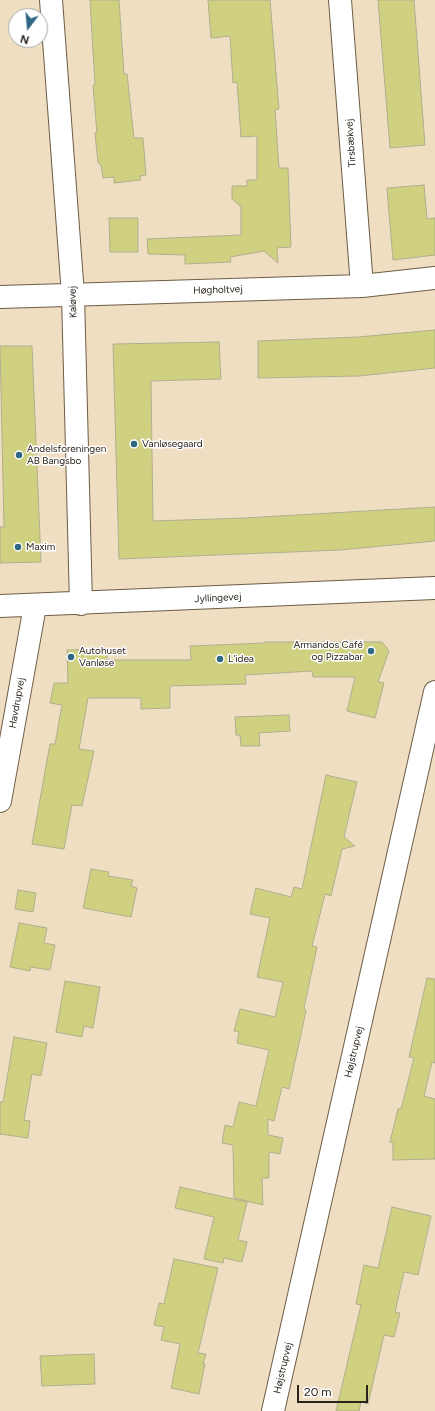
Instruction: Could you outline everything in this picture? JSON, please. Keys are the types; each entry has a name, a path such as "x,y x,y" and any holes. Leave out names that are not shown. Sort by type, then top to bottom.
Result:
{"street":[{"name":"Kaløvej","path":"51,0 73,295 81,604"},
{"name":"Tirsbækvej","path":"340,0 362,286"},
{"name":"Høgholtvej","path":"0,297 362,286 435,278"},
{"name":"Jyllingevej","path":"0,606 35,606 435,588"},
{"name":"Havdrupvej","path":"0,801 35,606"},
{"name":"Højstrupvej","path":"273,1411 435,695"}],"building":[{"path":"90,0 119,0 124,74 127,74 134,138 143,138 146,175 140,176 141,180 114,183 114,177 103,178 101,165 98,163 95,133 97,133 93,85 95,85"},
{"path":"208,0 270,0 279,109 275,110 279,168 288,168 291,247 277,248 278,263 264,251 230,257 231,262 185,264 185,255 148,254 147,239 241,235 241,207 232,199 232,186 247,186 247,180 257,180 257,136 241,137 237,82 233,83 230,36 211,38"},
{"path":"378,0 414,0 425,145 390,148"},
{"path":"424,185 427,219 435,218 435,255 393,260 387,188"},
{"path":"109,218 138,218 138,252 110,252"},
{"path":"435,330 435,368 359,376 258,378 258,341 358,337"},
{"name":"Vanløsegaard","path":"219,342 221,379 151,381 153,521 245,518 435,507 435,541 340,550 119,559 113,344"},
{"name":"Andelsforeningen AB Bangsbo","path":"0,346 32,346 41,562 0,563 0,527 4,527"},
{"path":"265,642 382,642 389,651 378,682 384,683 375,718 347,711 355,677 313,677 312,671 245,675 246,684 170,686 170,708 141,709 141,698 88,698 79,749 94,751 82,806 72,805 64,849 32,844 50,744 55,744 62,705 50,703 54,683 68,683 67,650 107,649 107,660 191,660 190,646"},
{"path":"289,715 290,731 259,733 260,746 241,746 240,735 236,735 235,717"},
{"path":"326,775 357,782 344,837 355,846 342,849 331,896 325,894 312,946 317,947 304,1008 306,1011 289,1089 282,1087 274,1121 268,1119 268,1135 283,1138 280,1154 269,1152 269,1178 262,1178 263,1205 234,1198 233,1145 222,1143 225,1125 233,1127 239,1102 256,1106 269,1050 237,1043 239,1032 234,1031 240,1009 275,1017 283,982 257,977 270,918 250,914 256,888 291,897 294,887 302,889"},
{"path":"91,869 109,872 108,876 133,880 131,886 137,888 131,917 83,908"},
{"path":"18,890 36,893 33,912 15,909"},
{"path":"19,923 47,928 44,943 55,945 50,970 31,967 30,971 10,967"},
{"path":"427,978 435,979 435,1063 432,1062 424,1096 435,1099 435,1159 393,1160 393,1143 390,1142 398,1109 401,1109 414,1058 409,1057"},
{"path":"65,981 100,987 93,1028 84,1026 82,1037 56,1032"},
{"path":"14,1037 47,1043 41,1076 32,1074 24,1120 30,1121 28,1138 0,1134 0,1102 3,1102"},
{"path":"180,1187 247,1202 238,1240 247,1242 242,1262 224,1258 223,1263 204,1259 214,1217 175,1208"},
{"path":"392,1207 431,1216 418,1275 404,1272 395,1312 400,1313 394,1337 384,1335 368,1404 361,1402 359,1411 336,1411 361,1305 356,1304 364,1265 378,1268"},
{"path":"174,1259 218,1268 198,1353 206,1354 203,1364 205,1364 199,1394 171,1388 180,1344 161,1340 164,1327 154,1325 159,1303 164,1304"},
{"path":"94,1354 95,1384 42,1386 40,1356"}],"place":[{"name":"Vanløsegaard","path":"134,444"},
{"name":"Andelsforeningen AB Bangsbo","path":"19,455"},
{"name":"Maxim","path":"18,547"},
{"name":"Armandos Café og Pizzabar","path":"371,651"},
{"name":"Autohuset Vanløse","path":"71,657"},
{"name":"L'idea","path":"220,659"}]}
